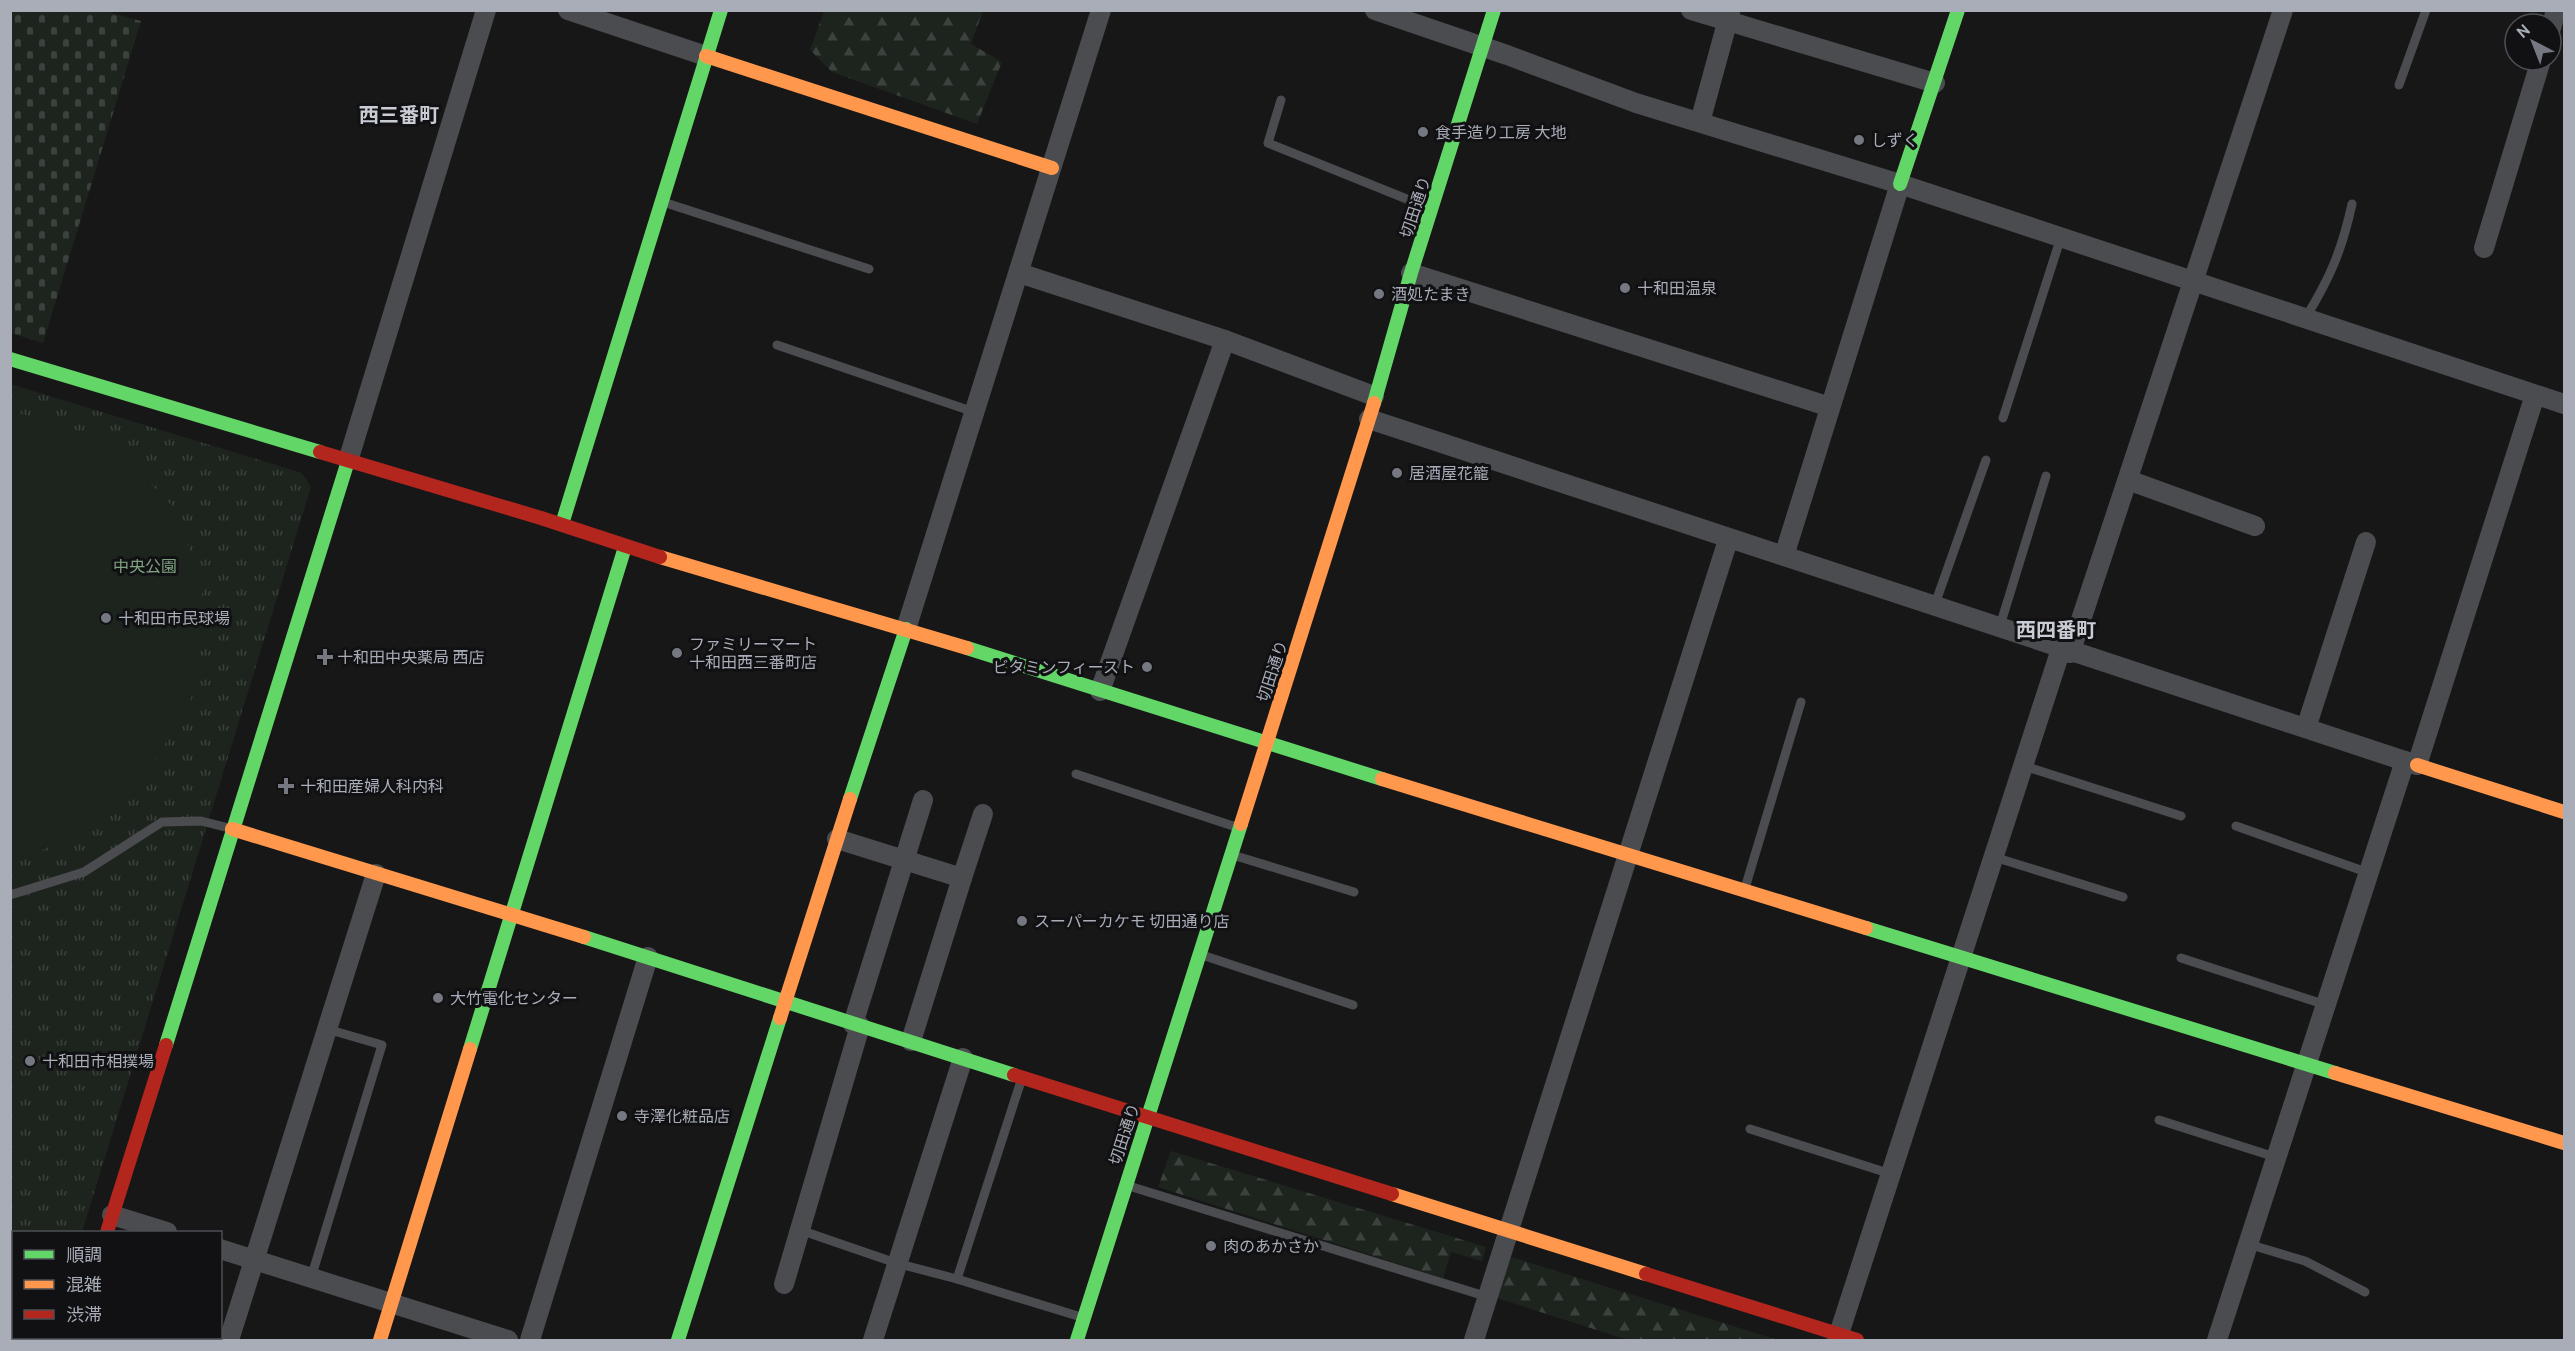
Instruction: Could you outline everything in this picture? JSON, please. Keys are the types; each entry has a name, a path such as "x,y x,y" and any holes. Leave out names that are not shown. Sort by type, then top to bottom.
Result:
{"street":[{"path":"154,1231 110,1224 486,10"},
{"path":"568,10 706,57 1052,168"},
{"path":"562,524 721,10"},
{"path":"678,1341 1101,10"},
{"path":"1375,10 1483,46 1636,103 1900,184 2565,404"},
{"name":"切田通り","path":"1077,1341 1369,419 1411,273 1494,10"},
{"path":"1691,10 1729,16 1935,83"},
{"path":"1784,556 1900,184 1958,10"},
{"path":"232,829 648,957 786,1003 1023,1076 1845,1339 1891,1174 1994,857 2024,766 2128,480 2283,10"},
{"path":"1700,122 1729,16"},
{"path":"2484,248 2537,72"},
{"path":"1019,273 1226,340 1374,396"},
{"path":"1411,273 1830,407"},
{"path":"1100,691 1226,340"},
{"path":"10,358 562,524 625,546 906,628 1266,743 1745,888 2565,1143"},
{"path":"2217,1341 2368,873 2411,763 2535,395"},
{"path":"1369,419 1728,540 1784,556 2066,651 2565,812"},
{"path":"2128,480 2255,526"},
{"path":"1474,1341 1728,540"},
{"path":"2306,728 2366,542"},
{"path":"380,1341 509,915 625,546"},
{"path":"784,1284 923,800"},
{"path":"911,1041 982,814"},
{"path":"837,839 962,878"},
{"path":"229,1341 376,874"},
{"path":"530,1341 648,957"},
{"path":"873,1341 963,1058"},
{"path":"222,1250 508,1341"}],"lane":[{"path":"2399,85 2426,10"},
{"path":"1281,100 1268,143 1431,209"},
{"path":"662,202 869,269"},
{"path":"2306,317 2329,280 2344,240 2352,204"},
{"path":"2003,418 2061,237"},
{"path":"777,345 974,412"},
{"path":"1934,607 1986,460"},
{"path":"1999,629 2046,476"},
{"path":"1745,888 1801,702"},
{"path":"2024,766 2181,816"},
{"path":"1076,774 1240,828"},
{"path":"10,895 84,872 162,822 201,821 232,829"},
{"path":"2236,826 2368,873"},
{"path":"1231,855 1354,892"},
{"path":"1994,857 2123,897"},
{"path":"1199,954 1353,1005"},
{"path":"2181,958 2326,1005"},
{"path":"311,1278 382,1045 327,1029"},
{"path":"957,1279 1023,1076"},
{"path":"2159,1120 2275,1157"},
{"path":"1750,1129 1891,1174"},
{"path":"1126,1185 1488,1297"},
{"path":"800,1230 896,1263 1084,1318"},
{"path":"2248,1244 2305,1261 2366,1292"}],"green space":[{"path":"10,11 106,11 141,21 43,343 11,333"},
{"path":"824,11 983,11 971,44 1002,62 977,124 832,72 810,50"},
{"name":"中央公園","path":"10,384 302,473 311,487 82,1231 12,1231 12,1339 48,1339 10,1340"},
{"name":"十和田市民球場","path":"11,411 96,436 133,466 172,506 188,546 202,592 202,644 190,704 155,760 90,827 36,853 11,860"},
{"path":"1171,1151 1486,1247 1482,1261 1451,1252 1443,1278 1158,1187"},
{"path":"1508,1256 1778,1340 1628,1340 1497,1298"}],"traffic: fast":[{"path":"562,524 721,10"},
{"path":"1374,403 1411,273 1494,10"},
{"path":"1900,184 1958,10"},
{"path":"10,359 320,452"},
{"path":"166,1045 348,461"},
{"path":"470,1049 625,547"},
{"path":"850,799 906,629"},
{"path":"967,648 1382,779"},
{"path":"1077,1340 1241,824"},
{"path":"1866,928 2335,1073"},
{"path":"584,937 1014,1075"},
{"path":"678,1340 780,1018"}],"traffic: slow":[{"path":"706,56 1052,168"},
{"path":"1241,824 1374,403"},
{"path":"660,557 967,648"},
{"path":"2417,765 2564,812"},
{"path":"1382,779 1866,928"},
{"path":"780,1018 850,799"},
{"path":"232,829 584,937"},
{"path":"380,1340 470,1049"},
{"path":"2335,1073 2564,1143"},
{"path":"1392,1194 1646,1274"}],"traffic: jam":[{"path":"320,452 541,518 660,557"},
{"path":"107,1231 166,1045"},
{"path":"1014,1075 1392,1194"},
{"path":"1646,1274 1857,1340"}],"place":[{"name":"食手造り工房 大地","path":"1423,132"},
{"name":"しずく","path":"1859,140"},
{"name":"十和田温泉","path":"1625,288"},
{"name":"酒処たまき","path":"1379,294"},
{"name":"居酒屋花籠","path":"1397,473"},
{"name":"十和田市民球場","path":"106,618"},
{"name":"ファミリーマート 十和田西三番町店","path":"677,653"},
{"name":"十和田中央薬局 西店","path":"325,657"},
{"name":"ビタミンフィースト","path":"1147,667"},
{"name":"十和田産婦人科内科","path":"286,786"},
{"name":"スーパーカケモ 切田通り店","path":"1022,921"},
{"name":"大竹電化センター","path":"438,998"},
{"name":"十和田市相撲場","path":"30,1061"},
{"name":"寺澤化粧品店","path":"622,1116"},
{"name":"肉のあかさか","path":"1211,1246"}],"district":[{"name":"西三番町","path":"399,115"},
{"name":"西四番町","path":"2056,630"}]}
